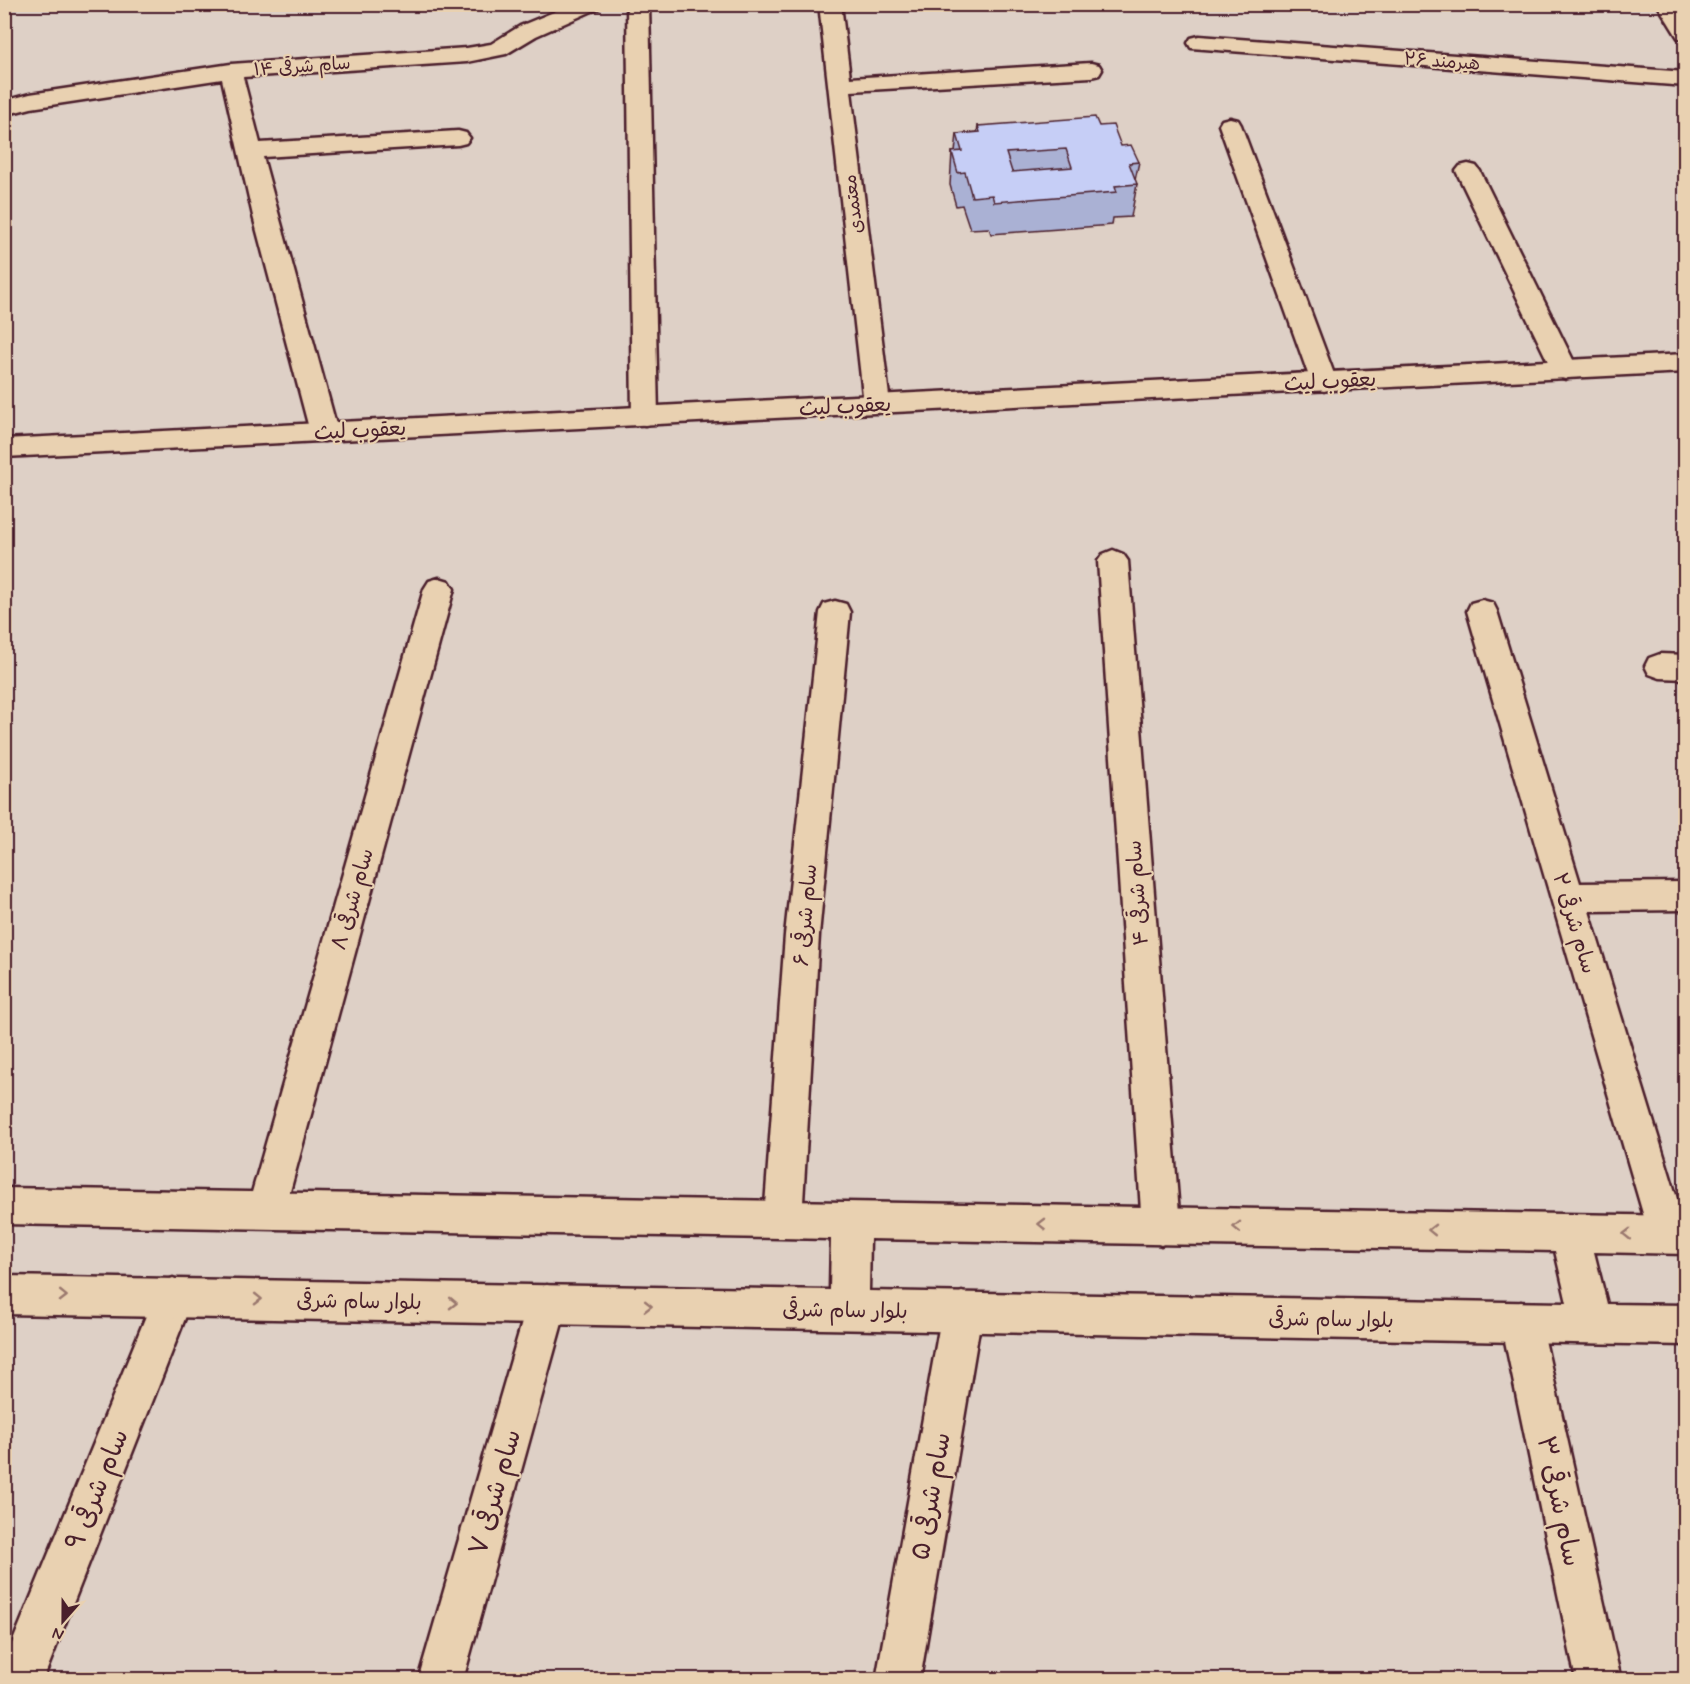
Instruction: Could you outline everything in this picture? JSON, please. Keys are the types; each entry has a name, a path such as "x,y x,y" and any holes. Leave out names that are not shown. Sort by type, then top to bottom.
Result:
{"street":[{"name":"سام شرقی ۱۴","path":"4,108 30,100 231,71 467,55 498,49 528,31 592,4"},
{"path":"638,4 645,416"},
{"name":"معتمدی","path":"830,4 877,404"},
{"path":"1667,4 1686,33"},
{"name":"هیرمند ۲۶","path":"1200,43 1686,79"},
{"path":"839,84 1091,70"},
{"path":"231,71 265,216 324,432"},
{"path":"1230,125 1324,382"},
{"path":"249,151 458,138"},
{"path":"1468,171 1565,370"},
{"name":"یعقوب لیث","path":"4,448 1686,363"},
{"name":"سام شرقی ۴","path":"1113,561 1161,1226"},
{"name":"سام شرقی ۸","path":"266,1210 439,589"},
{"name":"سام شرقی ۲","path":"1482,611 1568,897 1677,1235"},
{"name":"سام شرقی ۶","path":"783,1219 802,935 836,612"},
{"path":"1568,897 1686,896"},
{"path":"4,1206 1677,1235"},
{"path":"849,1310 851,1220"},
{"path":"1570,1233 1592,1323"},
{"name":"بلوار سام شرقی","path":"4,1295 1686,1325"},
{"name":"سام شرقی ۹","path":"20,1680 173,1298"},
{"name":"سام شرقی ۷","path":"440,1680 547,1305"},
{"name":"سام شرقی ۵","path":"898,1680 962,1312"},
{"name":"سام شرقی ۳","path":"1521,1322 1599,1680"}],"building":[{"path":"1095,117 1099,126 1113,125 1121,146 1131,145 1139,162 1129,163 1137,184 1115,186 1117,192 994,202 992,195 972,197 965,172 958,173 952,152 962,151 957,134 980,132 978,126","holes":["1066,149 1072,167 1012,172 1006,153"]}]}
